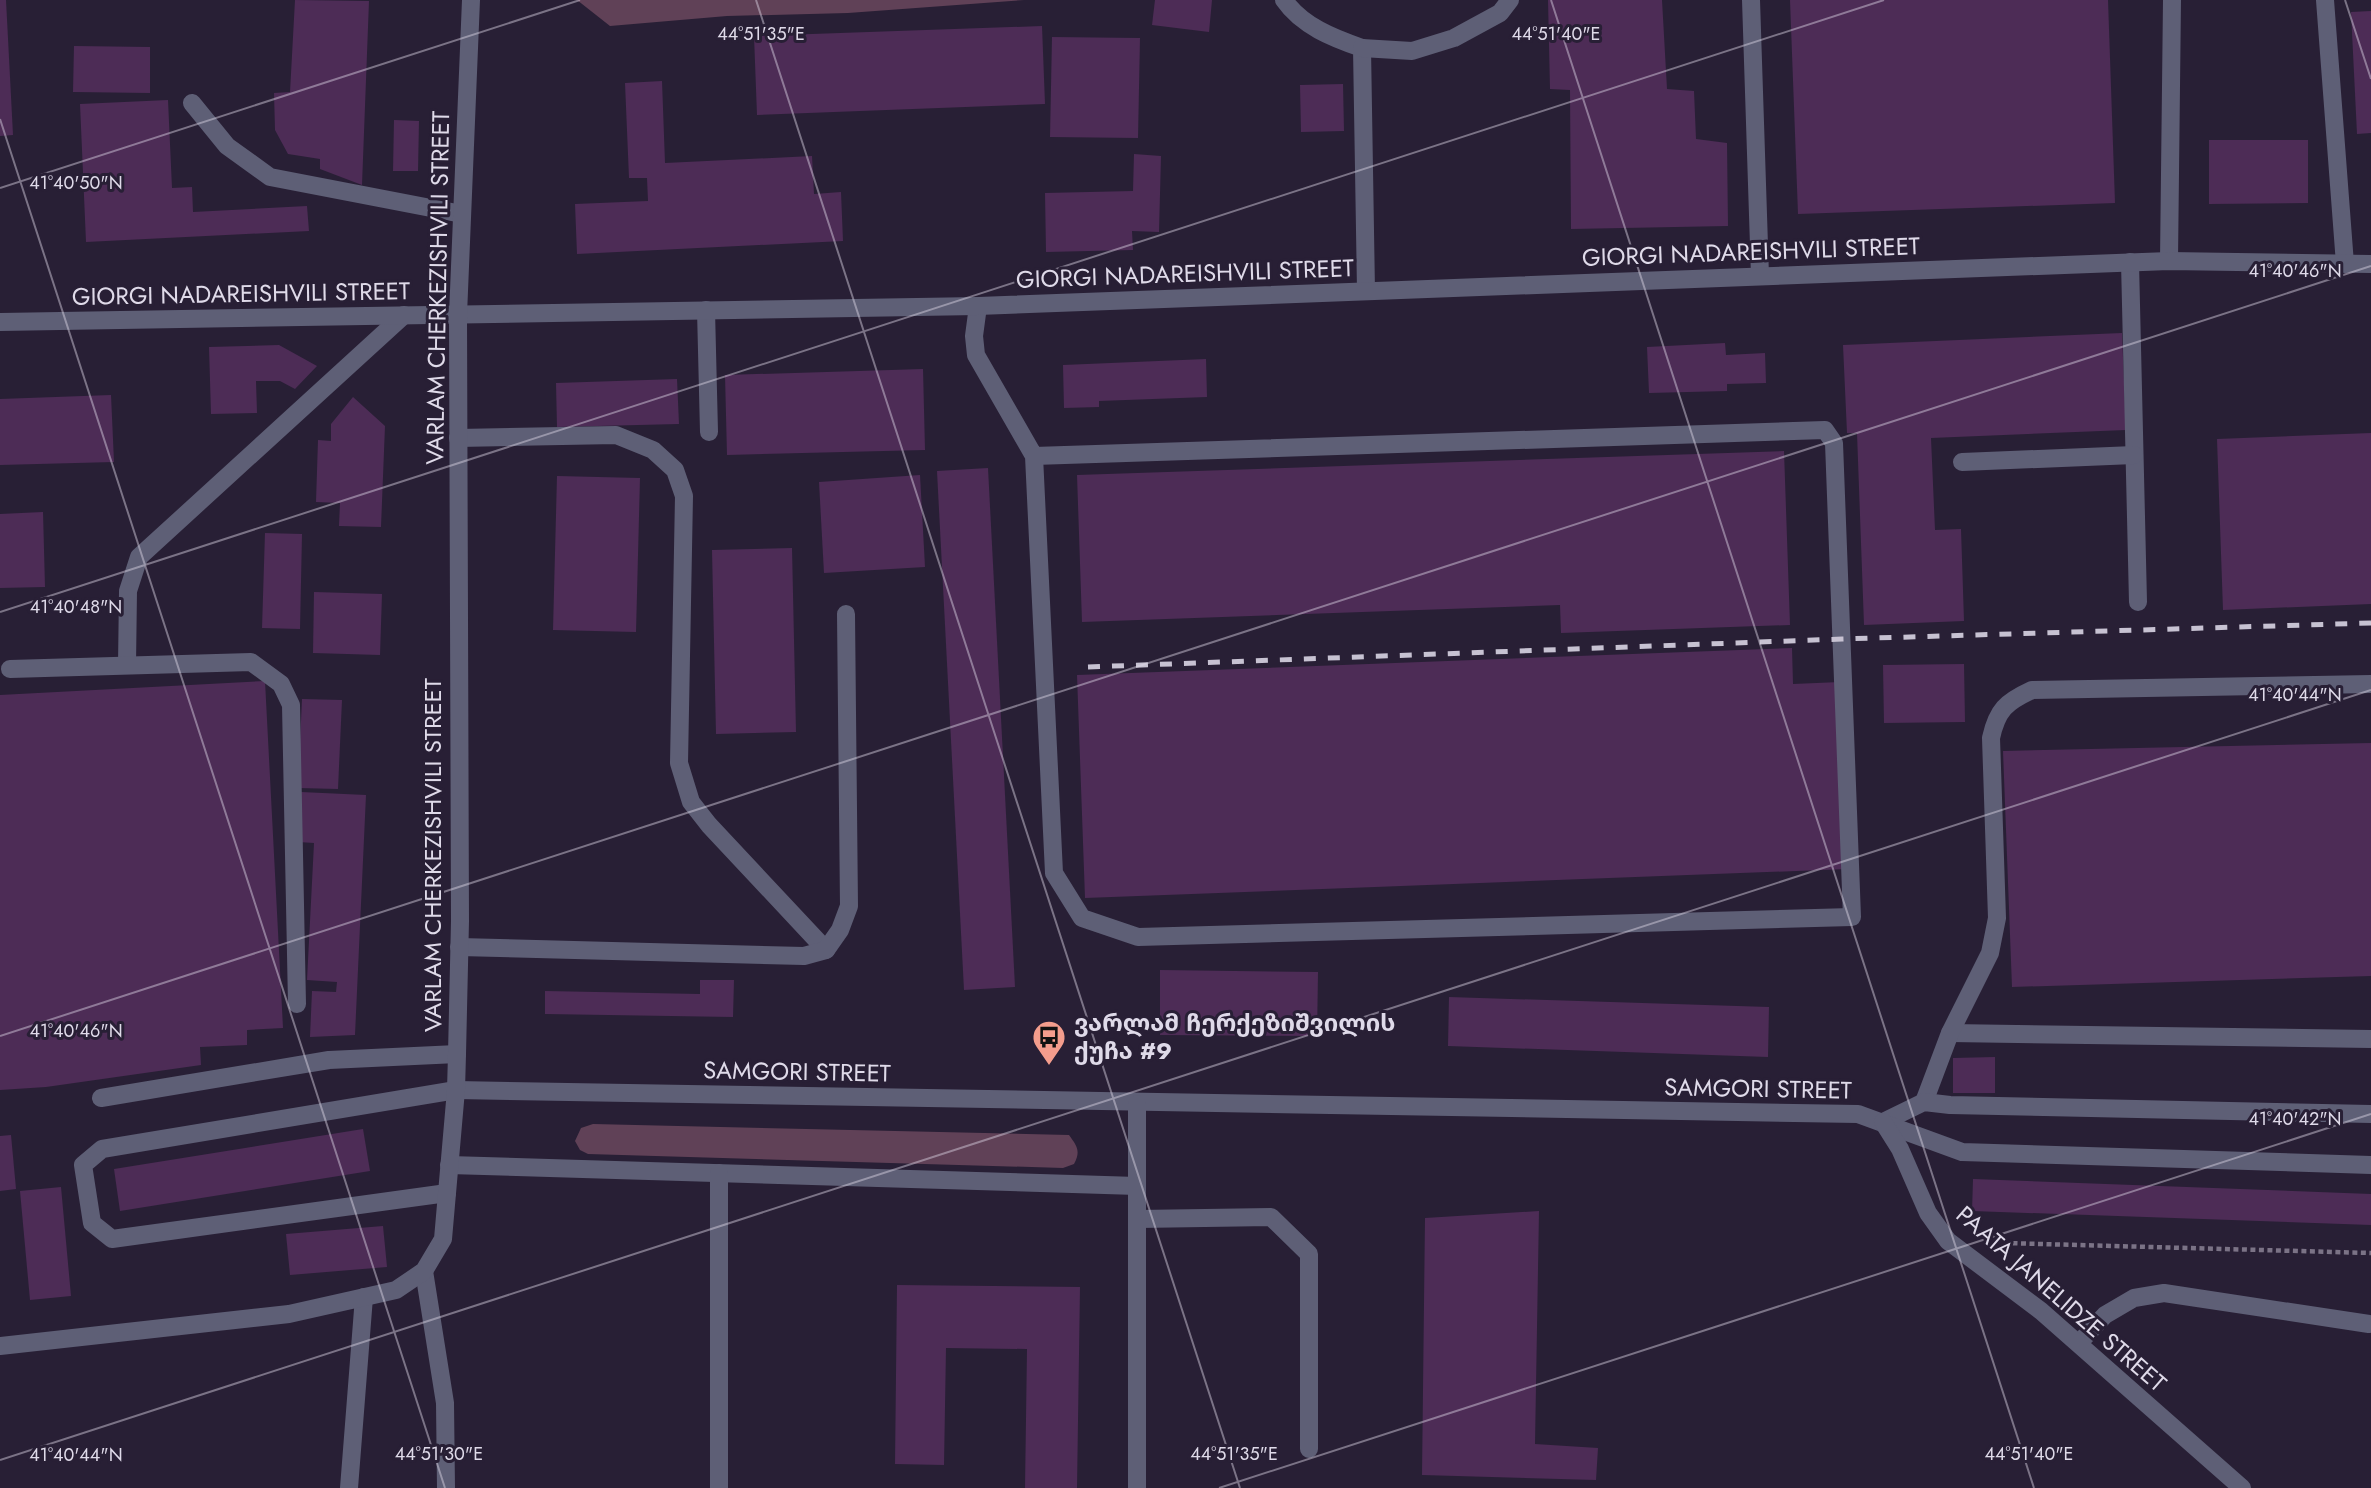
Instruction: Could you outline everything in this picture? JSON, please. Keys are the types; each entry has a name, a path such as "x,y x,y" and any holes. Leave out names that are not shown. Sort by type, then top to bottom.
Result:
{"street":[{"name":"VARLAM CHERKEZISHVILI STREET","path":"0,1346 289,1314 396,1290 424,1271 443,1238 457,1054 458,315 471,0"},
{"path":"1284,0 1290,9 1327,36 1362,48 1412,51 1454,38 1500,13 1510,0"},
{"path":"1751,0 1760,276"},
{"path":"2169,261 2172,0"},
{"path":"2325,0 2345,264"},
{"path":"1362,48 1366,291"},
{"path":"192,103 227,145 270,177 462,214"},
{"name":"GIORGI NADAREISHVILI STREET","path":"0,322 978,306 2169,261 2371,264"},
{"path":"2130,262 2138,602"},
{"path":"978,306 974,336 976,355 1034,456 1054,873 1082,918 1138,937 1852,917 1834,443 1825,430 1034,456"},
{"path":"706,310 709,432"},
{"path":"127,665 128,591 139,557 404,315"},
{"path":"458,438 616,435 653,450 675,470 684,496 680,763 691,802 709,825 826,950"},
{"path":"1962,462 2134,455"},
{"path":"459,947 804,956 826,950 840,930 849,906 846,614"},
{"path":"10,669 251,662 281,684 291,705 297,1004"},
{"path":"1924,1102 1950,1033 1990,953 1997,918 1991,738 1995,719 2010,700 2032,690 2371,684"},
{"path":"1950,1033 2371,1039"},
{"path":"100,1098 329,1060 457,1054"},
{"name":"SAMGORI STREET","path":"447,1193 112,1239 92,1223 83,1165 102,1149 456,1090 1137,1104 1858,1114 1962,1152 2371,1165"},
{"path":"1883,1122 1924,1102 1950,1105 2371,1114"},
{"path":"1137,1104 1137,1488"},
{"name":"PAATA JANELIDZE STREET","path":"1883,1122 1900,1149 1928,1213 1948,1241 2041,1311 2242,1488"},
{"path":"449,1165 1137,1186"},
{"path":"719,1173 719,1488"},
{"path":"1138,1219 1271,1217 1309,1255 1309,1449"},
{"path":"424,1271 445,1403 446,1488"},
{"path":"2079,1343 2105,1315 2134,1298 2164,1293 2369,1324"},
{"path":"349,1488 364,1297"}],"path":[{"path":"2002,1242 2371,1253"}],"shaded area":[{"path":"577,0 1024,0 848,13 727,16 610,26"},
{"path":"593,1124 1069,1135 1078,1152 1074,1164 1063,1168 588,1154 580,1150 575,1141 581,1128"}],"building":[{"path":"0,0 6,0 13,135 0,136"},
{"path":"295,0 369,1 362,185 320,169 320,159 288,154 275,130 274,93 290,92"},
{"path":"1155,0 1212,0 1209,32 1152,25"},
{"path":"1548,0 1662,0 1667,89 1694,91 1696,139 1727,143 1728,226 1571,229 1570,90 1550,89"},
{"path":"1790,0 2108,0 2115,203 1798,214"},
{"path":"2371,11 2371,133 2357,134 2351,12"},
{"path":"1042,26 1045,104 757,115 754,36"},
{"path":"1052,37 1140,38 1138,138 1050,137"},
{"path":"74,46 150,47 150,93 73,92"},
{"path":"662,81 665,163 812,156 814,194 841,192 843,241 577,254 575,204 648,201 647,178 629,178 625,83"},
{"path":"1343,84 1344,131 1301,132 1300,85"},
{"path":"168,100 172,188 192,187 193,212 307,206 309,231 86,242 80,104"},
{"path":"394,120 419,121 418,171 393,171"},
{"path":"2209,140 2308,140 2308,203 2209,204"},
{"path":"1134,154 1161,156 1159,232 1132,231 1133,250 1046,252 1045,193 1133,191"},
{"path":"2122,333 2126,430 1931,438 1935,530 1961,529 1964,621 1864,625 1857,433 1847,433 1843,345"},
{"path":"1725,343 1726,355 1765,353 1766,383 1727,384 1727,391 1649,393 1647,347"},
{"path":"279,345 317,366 295,389 280,381 256,381 257,413 211,414 209,347"},
{"path":"1206,359 1207,397 1099,401 1099,407 1064,408 1063,365"},
{"path":"923,369 925,450 727,455 725,375"},
{"path":"677,379 679,424 557,427 556,383"},
{"path":"111,395 114,462 0,465 0,399"},
{"path":"353,397 385,426 381,527 339,526 340,503 316,502 318,440 331,441 331,424"},
{"path":"2371,433 2371,604 2223,610 2217,439"},
{"path":"1784,451 1790,625 1561,633 1560,605 1082,622 1077,475"},
{"path":"988,468 1015,987 964,990 937,471"},
{"path":"920,475 925,567 824,573 819,482"},
{"path":"557,476 640,478 636,632 553,630"},
{"path":"43,512 45,587 0,588 0,514"},
{"path":"265,533 302,534 300,629 262,628"},
{"path":"792,548 796,732 716,734 712,550"},
{"path":"314,592 382,594 380,655 313,653"},
{"path":"1792,648 1793,684 1840,682 1847,869 1085,898 1077,675"},
{"path":"1964,664 1965,722 1884,723 1883,665"},
{"path":"265,681 283,1028 247,1030 247,1045 200,1047 201,1065 46,1087 0,1090 0,695"},
{"path":"302,699 342,700 338,789 298,788"},
{"path":"2371,743 2371,976 2012,987 2003,751"},
{"path":"301,792 366,795 355,1035 310,1037 312,991 336,992 337,982 307,980 314,843 298,842"},
{"path":"1160,970 1318,972 1317,1036 1160,1035"},
{"path":"700,980 734,980 733,1017 545,1014 545,991 700,994"},
{"path":"1449,997 1769,1007 1768,1057 1448,1046"},
{"path":"1995,1057 1995,1093 1953,1093 1953,1058"},
{"path":"363,1129 370,1171 120,1211 114,1169"},
{"path":"11,1135 16,1189 0,1191 0,1136"},
{"path":"1973,1179 2371,1194 2371,1225 1972,1211"},
{"path":"61,1187 71,1296 30,1300 20,1191"},
{"path":"1539,1211 1535,1444 1598,1448 1596,1480 1422,1475 1425,1218"},
{"path":"383,1226 387,1267 290,1275 286,1234"},
{"path":"897,1285 1080,1287 1077,1488 1025,1488 1027,1349 946,1348 944,1465 895,1464"}],"railway":[{"path":"1088,667 1842,639 2371,623"}],"place":[{"name":"ვარლამ ჩერქეზიშვილის ქუჩა #9","path":"1049,1067"}]}
